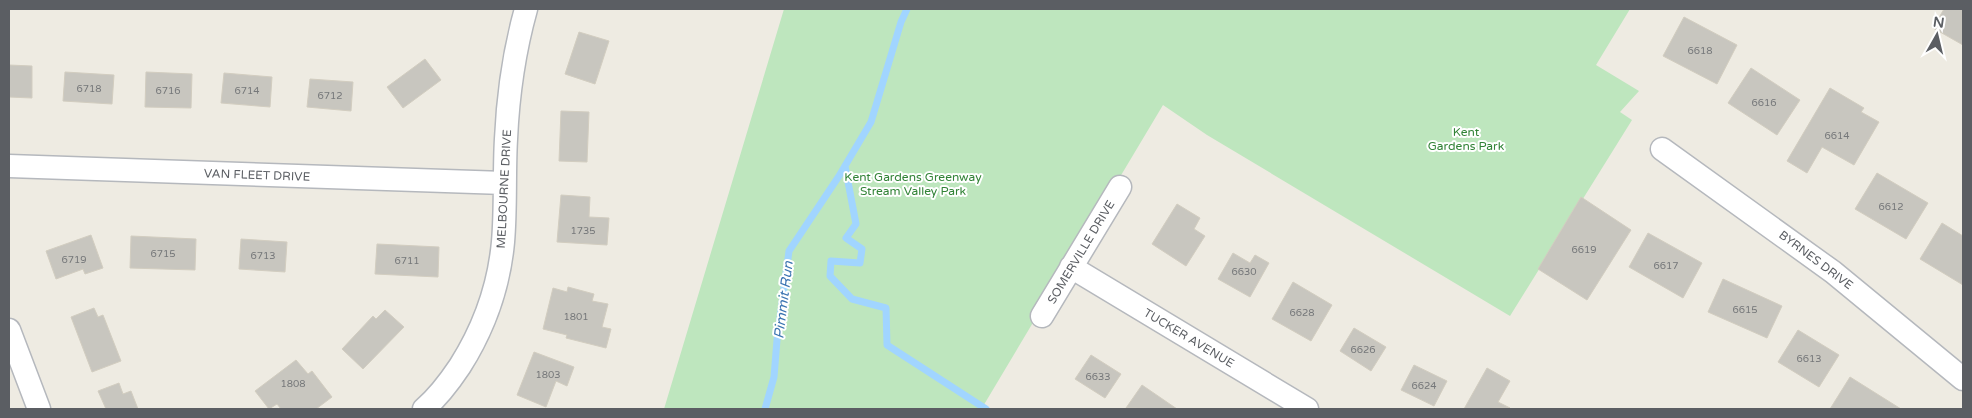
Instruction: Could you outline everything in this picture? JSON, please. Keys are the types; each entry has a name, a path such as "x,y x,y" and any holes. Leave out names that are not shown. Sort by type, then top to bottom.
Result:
{"street":[{"name":"MELBOURNE DRIVE","path":"424,409 450,380 471,348 486,316 497,279 503,241 504,183 510,90 519,35 526,9"},
{"name":"BYRNES DRIVE","path":"1662,149 1833,272 1963,379"},
{"name":"VAN FLEET DRIVE","path":"9,166 504,183"},
{"name":"SOMERVILLE DRIVE","path":"1042,316 1120,187"},
{"name":"TUCKER AVENUE","path":"1071,268 1307,409"},
{"path":"9,330 39,409"}],"green space":[{"path":"784,9 1630,9 1596,65 1639,91 1620,112 1632,120 1510,316 1207,135 1163,105 983,409 664,409"}],"building":[{"path":"1944,9 1963,9 1963,45 1933,28"},
{"path":"1684,17 1737,45 1717,84 1663,56"},
{"path":"579,32 609,41 595,84 565,74"},
{"path":"425,59 441,80 403,108 387,87"},
{"path":"9,65 32,66 32,98 9,97"},
{"path":"1751,68 1800,100 1777,135 1728,103"},
{"path":"65,72 114,75 112,104 63,101"},
{"path":"146,72 192,74 191,108 145,107"},
{"path":"224,73 272,77 270,107 221,103"},
{"path":"310,79 353,82 351,111 307,107"},
{"path":"1830,88 1864,108 1861,112 1879,122 1854,165 1822,147 1807,173 1787,161"},
{"path":"561,111 589,112 587,162 559,161"},
{"path":"1877,173 1928,203 1906,239 1855,209"},
{"path":"561,195 590,197 589,217 609,218 607,245 557,242"},
{"path":"1581,197 1631,230 1587,300 1538,269"},
{"path":"1177,204 1200,218 1194,229 1205,236 1186,266 1152,244"},
{"path":"1942,223 1963,236 1963,285 1920,259"},
{"path":"1648,233 1702,263 1683,298 1629,267"},
{"path":"91,235 103,268 85,274 83,269 56,279 46,251"},
{"path":"131,236 196,239 195,270 130,268"},
{"path":"241,239 287,242 285,272 239,269"},
{"path":"377,244 439,247 438,277 375,274"},
{"path":"1233,253 1250,263 1255,255 1269,263 1250,297 1218,279"},
{"path":"1723,279 1782,306 1767,338 1708,312"},
{"path":"1293,282 1332,305 1311,341 1272,319"},
{"path":"568,287 594,294 592,301 608,304 602,327 611,329 606,348 566,338 567,335 543,329 553,288 567,292"},
{"path":"94,308 98,317 103,315 121,361 92,372 71,317"},
{"path":"385,310 404,327 363,369 342,349 373,316 376,319"},
{"path":"1354,328 1386,347 1371,371 1340,351"},
{"path":"1798,330 1839,355 1819,387 1778,362"},
{"path":"534,352 574,367 567,386 556,381 546,407 517,395"},
{"path":"1091,355 1121,374 1105,398 1075,379"},
{"path":"296,360 308,374 312,371 332,397 316,409 281,409 277,404 269,409 255,391"},
{"path":"1414,365 1447,381 1434,406 1401,390"},
{"path":"1487,368 1510,381 1498,402 1510,408 1464,409"},
{"path":"1850,377 1901,409 1830,409"},
{"path":"119,383 123,394 131,391 138,409 106,409 98,391"},
{"path":"1142,385 1177,409 1126,408"}],"waterway":[{"name":"Pimmit Run","path":"765,409 774,377 789,251 839,176 871,122 901,22 907,9"},
{"path":"845,166 856,224 846,238 862,249 860,263 831,261 830,276 852,299 886,308 887,345 986,409"}],"park label":[{"name":"Kent Gardens Park","path":"1466,139"},
{"name":"Kent Gardens Greenway Stream Valley Park","path":"913,184"}]}
